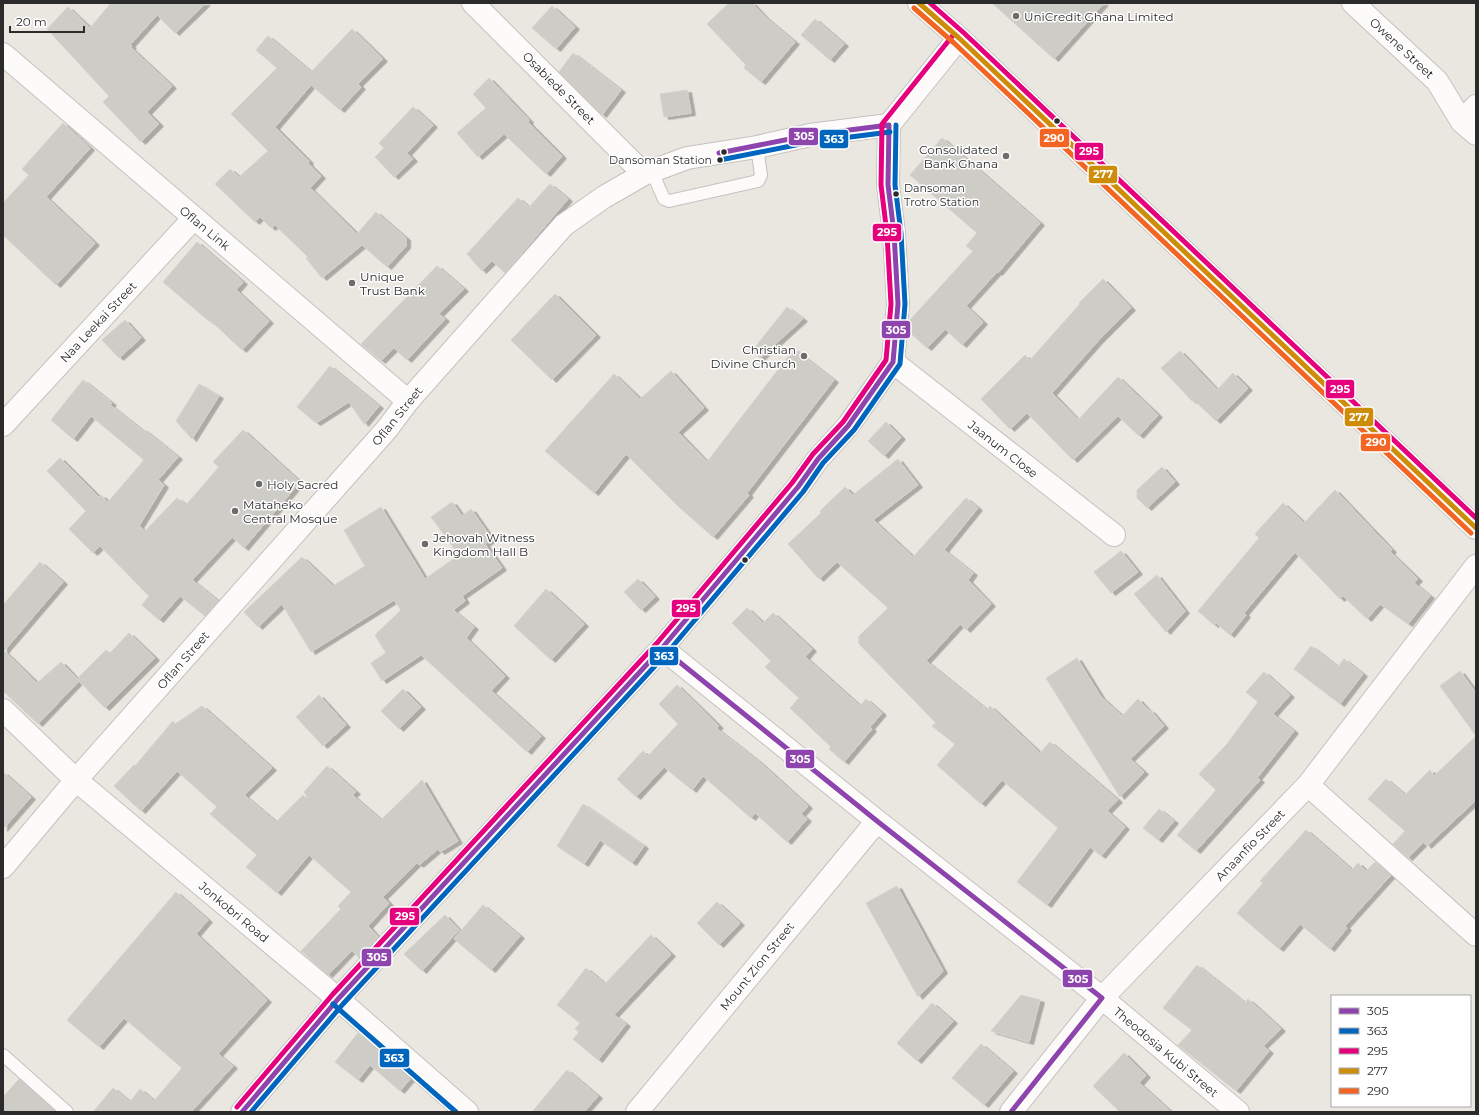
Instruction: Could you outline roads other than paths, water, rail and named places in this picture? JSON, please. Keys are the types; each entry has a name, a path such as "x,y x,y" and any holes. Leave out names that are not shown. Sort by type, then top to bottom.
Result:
{"street":[{"name":"Osabiede Street","path":"473,3 648,173"},
{"path":"919,3 959,38 1476,528"},
{"name":"Owene Street","path":"1353,3 1437,81 1471,121"},
{"path":"242,1112 338,999 662,648 798,487 818,459 848,426 893,362 898,304 894,233 888,185 888,125 959,38"},
{"name":"Oflan Link","path":"3,54 408,401"},
{"name":"Oflan Street","path":"3,867 76,780 382,435 408,401 564,225 604,197 648,173 686,158 757,147 810,135 888,125"},
{"name":"Naa Leekai Street","path":"3,425 194,218"},
{"name":"Jaanum Close","path":"893,362 1114,535"},
{"name":"Anaanfio Street","path":"1012,1112 1102,998 1308,785 1476,566"},
{"name":"Theodosia Kubi Street","path":"662,648 877,821 1102,998 1238,1112"},
{"name":"Jonkobri Road","path":"3,710 76,780 338,999 467,1112"},
{"path":"1308,785 1476,935"},
{"name":"Mount Zion Street","path":"636,1112 877,821"}],"lane":[{"path":"648,173 664,199 669,201 758,181 761,175 757,147"},
{"path":"3,1055 68,1112"}],"place":[{"name":"UniCredit Ghana Limited","path":"1016,16"},
{"name":"Consolidated Bank Ghana","path":"1006,156"},
{"name":"Dansoman Station","path":"720,160"},
{"name":"Dansoman Trotro Station","path":"896,194"},
{"name":"Unique Trust Bank","path":"352,283"},
{"name":"Christian Divine Church","path":"804,356"},
{"name":"Holy Sacred","path":"259,484"},
{"name":"Mataheko Central Mosque","path":"235,511"},
{"name":"Jehovah Witness Kingdom Hall B","path":"425,544"}]}
